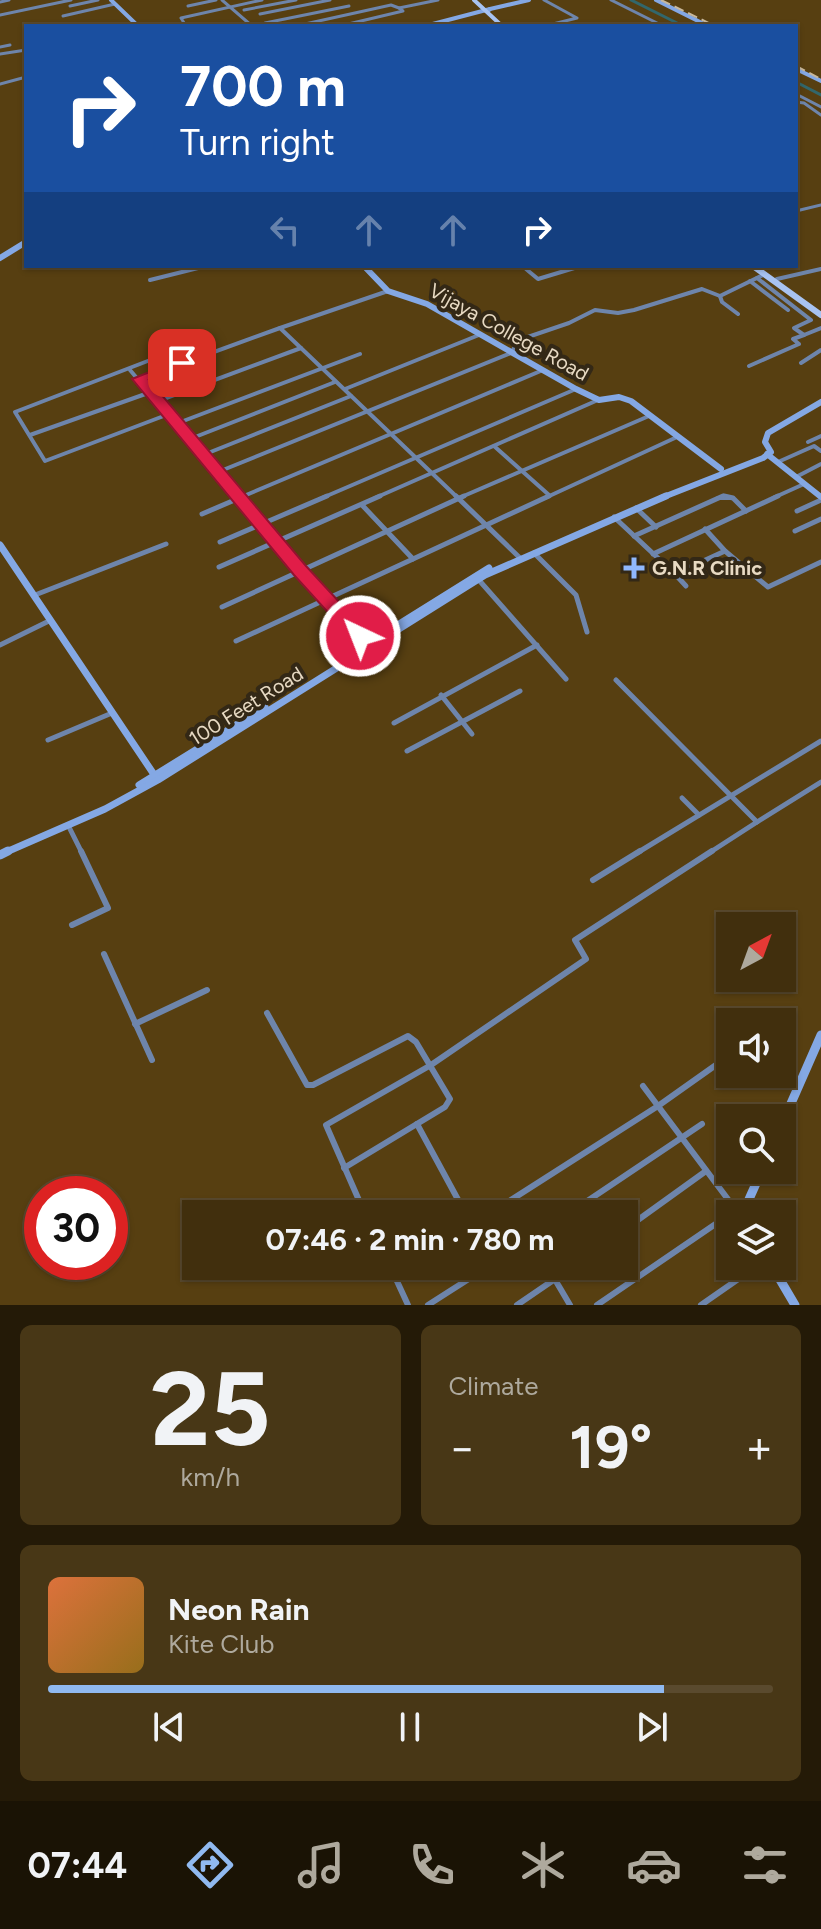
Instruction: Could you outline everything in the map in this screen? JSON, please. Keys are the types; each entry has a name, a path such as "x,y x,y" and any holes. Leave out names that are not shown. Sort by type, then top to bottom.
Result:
{"main road":[{"path":"476,0 502,24"},
{"path":"758,268 821,313"},
{"path":"759,268 821,313"}],"street":[{"path":"0,2 9,0"},
{"path":"0,15 71,0"},
{"path":"70,6 98,0"},
{"path":"188,6 233,0"},
{"path":"185,24 181,18 262,0"},
{"path":"244,10 296,0"},
{"path":"260,14 330,0"},
{"path":"399,8 438,0"},
{"path":"433,24 529,0"},
{"path":"544,0 577,18 553,24"},
{"path":"611,0 659,24"},
{"path":"656,0 704,24"},
{"path":"221,1 250,24"},
{"path":"286,1 297,14"},
{"path":"63,16 113,2 136,24"},
{"path":"305,24 391,5 403,11 348,24"},
{"path":"265,23 349,6"},
{"path":"439,24 487,10"},
{"path":"314,13 322,20"},
{"path":"0,47 10,45"},
{"path":"0,54 24,48"},
{"path":"798,70 821,81"},
{"path":"0,84 24,78"},
{"path":"798,95 821,107"},
{"path":"798,102 821,115"},
{"path":"798,211 821,205"},
{"path":"0,258 24,243"},
{"path":"150,280 198,268"},
{"name":"Vijaya College Road","path":"366,268 388,291 413,297 576,389 599,400 625,398 721,469"},
{"path":"526,269 538,279 574,268"},
{"path":"777,279 821,269"},
{"path":"218,472 511,353 519,340 569,323 595,310 618,313 634,310 702,289 720,296 765,274"},
{"path":"757,278 811,320"},
{"path":"750,281 788,310"},
{"path":"140,379 388,291"},
{"path":"720,296 722,302 738,314"},
{"path":"804,335 794,328 821,313"},
{"path":"280,328 519,557"},
{"path":"749,366 799,344 793,339 821,328"},
{"path":"345,389 479,335"},
{"path":"130,370 131,365 191,342 203,355"},
{"path":"158,401 301,348"},
{"path":"801,363 821,350"},
{"path":"177,423 360,354"},
{"path":"130,370 300,571 369,643"},
{"path":"130,370 15,412 45,461 169,414"},
{"path":"202,514 543,370"},
{"path":"190,439 335,382"},
{"path":"220,542 576,389"},
{"path":"30,435 151,392"},
{"path":"203,455 351,396"},
{"path":"219,567 599,400"},
{"path":"797,511 821,499 818,489 804,484 766,455 771,452 765,442 768,433 821,402"},
{"path":"222,607 521,470 649,416"},
{"path":"808,442 821,436"},
{"path":"236,641 677,437"},
{"path":"494,446 549,495"},
{"path":"777,462 814,446 821,451"},
{"name":"100 Feet Road","path":"0,852 156,778 481,571 721,469 766,455"},
{"name":"100 Feet Road","path":"0,852 68,825 156,778 478,579 519,557 766,455"},
{"path":"796,477 821,464"},
{"path":"653,554 804,484"},
{"path":"634,536 723,496 733,498 746,511"},
{"path":"362,505 413,559"},
{"path":"635,508 656,527"},
{"path":"613,517 686,586"},
{"path":"795,531 821,519"},
{"path":"705,529 725,551 768,587 821,562"},
{"path":"35,595 166,544"},
{"path":"0,545 156,778"},
{"path":"675,574 725,551"},
{"path":"534,553 576,595 587,632"},
{"path":"478,579 566,679"},
{"path":"0,645 52,620"},
{"path":"394,723 537,645"},
{"path":"616,680 757,822"},
{"path":"407,751 520,691"},
{"path":"441,695 472,734"},
{"path":"48,740 113,713"},
{"path":"593,880 821,741"},
{"path":"359,1200 326,1125 431,1065 586,959 575,940 821,782"},
{"path":"682,798 699,815"},
{"path":"68,825 108,908 72,925"},
{"path":"104,954 152,1060"},
{"path":"135,1024 207,990"},
{"path":"267,1013 307,1085 313,1085 405,1036 416,1042 450,1099 445,1107 344,1168"},
{"path":"791,1104 821,1035"},
{"path":"513,1200 716,1065"},
{"path":"643,1086 731,1200"},
{"path":"417,1124 459,1200"},
{"path":"589,1200 702,1124"},
{"path":"638,1220 706,1171"},
{"path":"597,1305 716,1229"},
{"path":"396,1280 408,1305"},
{"path":"428,1305 467,1280"},
{"path":"517,1305 554,1280 570,1305"},
{"path":"701,1305 737,1280"},
{"path":"780,1280 795,1305"}],"waterway":[{"path":"631,0 679,24"},
{"path":"798,83 821,95"}],"railway":[{"path":"661,0 711,24"},
{"path":"798,67 821,79"}],"place":[{"name":"G.N.R Clinic","path":"634,568"}],"route":[{"path":"182,363 140,379 300,571 360,636"}]}
